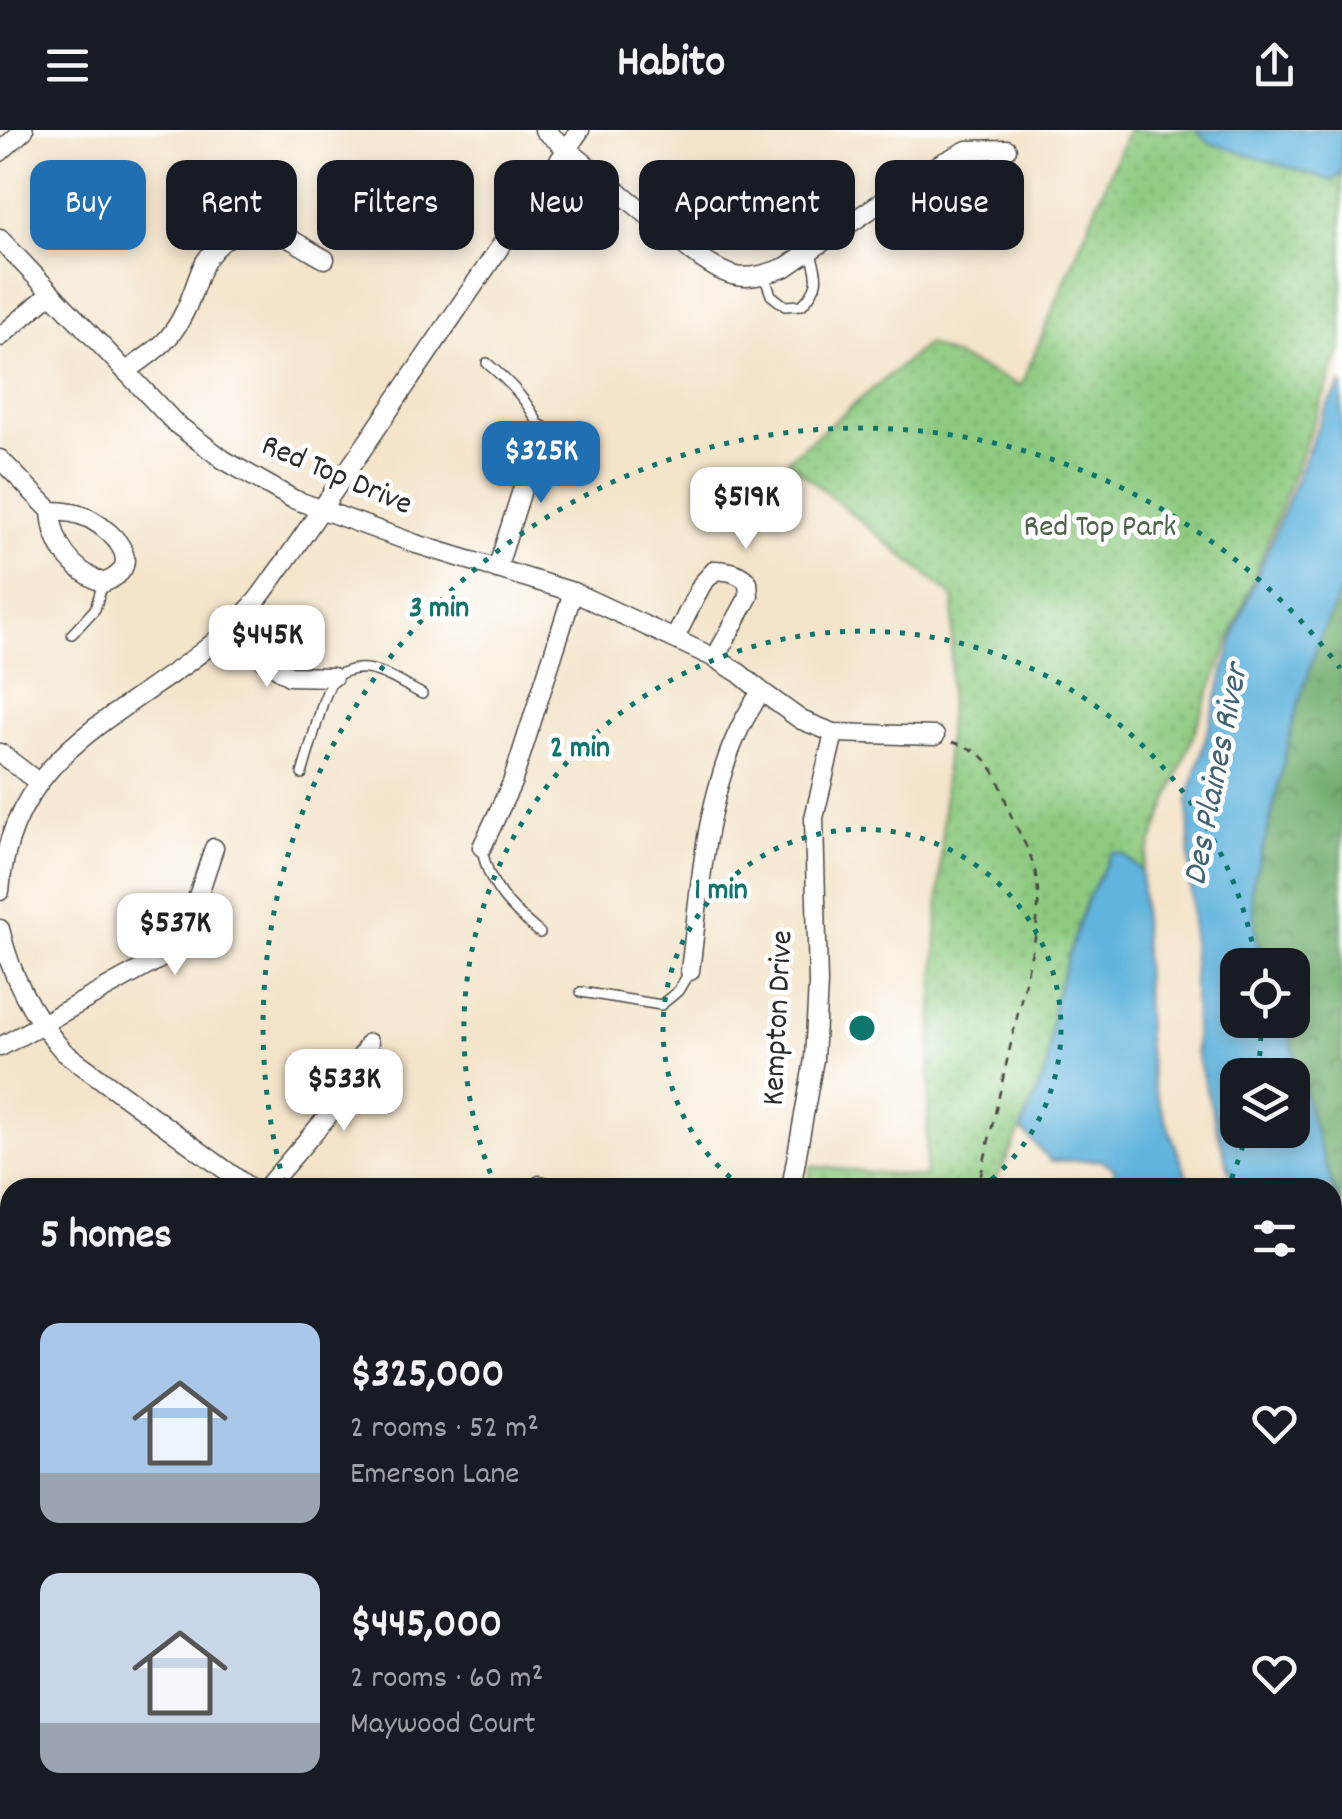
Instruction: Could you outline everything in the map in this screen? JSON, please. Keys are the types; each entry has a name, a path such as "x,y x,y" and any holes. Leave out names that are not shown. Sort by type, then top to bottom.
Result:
{"street":[{"path":"0,152 24,130"},
{"path":"544,130 720,272 742,279 764,275 786,267 810,250"},
{"path":"0,892 8,842 38,782 102,721 161,684 253,606 580,130"},
{"path":"855,220 930,169 966,150 1007,149"},
{"path":"126,372 168,339 190,304 206,257 236,233 258,227 325,259"},
{"name":"Red Top Drive","path":"0,239 175,423 224,460 294,499 416,544 573,592 716,658 801,720 834,733 936,736"},
{"path":"0,337 50,294"},
{"path":"497,569 541,430"},
{"path":"0,459 51,511 52,531 83,574 103,582 116,578 123,570 125,556 108,531 88,518 51,511"},
{"path":"676,638 702,584 715,570 742,576 748,582 748,596 716,658"},
{"path":"482,847 512,782 573,592"},
{"path":"224,633 289,676 333,678"},
{"path":"690,970 706,844 720,784 738,732 760,691"},
{"name":"Kempton Drive","path":"792,1178 814,1059 818,984 814,818 834,733"},
{"path":"0,753 38,782"},
{"path":"0,1047 174,951 188,929 214,848"},
{"path":"0,929 17,984 40,1024 64,1052 236,1178"},
{"path":"275,1178 327,1117 369,1043"}],"lane":[{"path":"764,275 771,295 784,306 802,305 814,293 817,276 810,250"},
{"path":"488,363 521,394 541,430"},
{"path":"72,634 95,609 103,582"},
{"path":"302,774 322,702 333,678 362,668 422,694"},
{"path":"482,847 485,867 500,894 540,932"},
{"path":"581,992 661,1005 678,991 690,970"}],"path":[{"path":"936,736 936,742 952,742 985,759 1031,855 1037,879 1035,938 980,1178"}],"green space":[{"name":"Red Top Park","path":"1128,130 1342,130 1342,348 1141,871 1123,854 1054,1000 1047,1069 997,1178 809,1178 810,1166 925,1177 954,598 787,460 927,344 1021,386"},
{"path":"1342,588 1342,1178 1330,1178 1310,1114 1310,1058 1296,1058 1291,1038 1310,1038 1310,948 1260,948 1251,898 1290,733 1317,644"}],"water":[{"path":"1196,130 1342,130 1342,172 1333,181 1210,143"},
{"name":"Des Plaines River","path":"1342,384 1342,588 1319,640 1293,721 1251,889 1258,948 1220,948 1220,1038 1291,1038 1296,1058 1220,1058 1220,1138 1196,1053 1188,801 1237,626 1324,411"},
{"path":"1112,852 1123,854 1141,871 1147,1042 1153,1086 1188,1178 1115,1178 1114,1168 1101,1160 1051,1161 1021,1129 1047,1069 1054,1000 1086,902"},
{"path":"1310,1114 1330,1178 1231,1178 1223,1148 1310,1148"}]}
